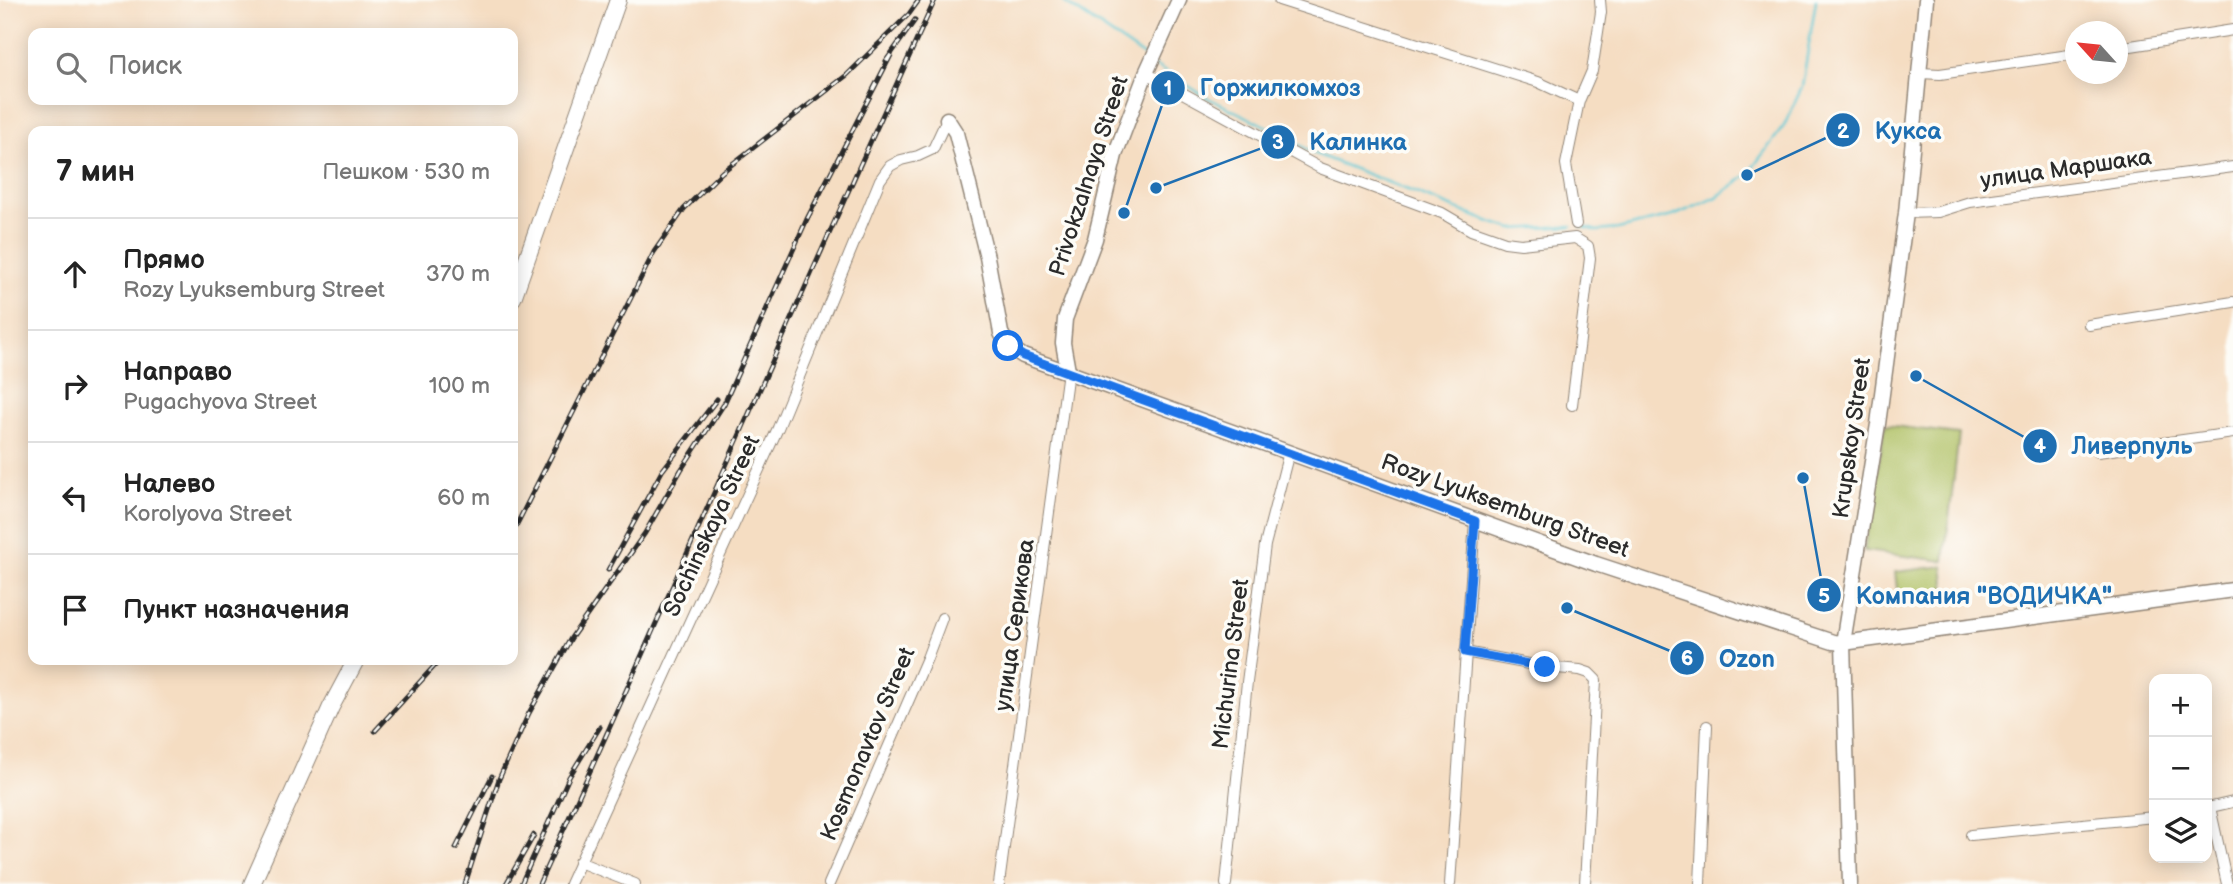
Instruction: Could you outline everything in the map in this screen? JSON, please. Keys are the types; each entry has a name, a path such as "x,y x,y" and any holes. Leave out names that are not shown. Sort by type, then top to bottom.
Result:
{"main road":[{"path":"518,284 618,0"},
{"path":"252,884 331,707 353,665"}],"street":[{"name":"Privokzalnaya Street","path":"1068,371 1063,343 1065,319 1095,239 1115,155 1149,66 1179,0"},
{"path":"1279,0 1538,82 1579,101"},
{"path":"1576,224 1566,164 1579,101 1592,71 1601,12 1600,0"},
{"name":"Krupskoy Street","path":"1850,884 1843,643 1878,424 1906,214 1926,0"},
{"path":"2128,46 2233,30"},
{"path":"1920,73 1940,74 2065,56"},
{"path":"1149,66 1320,168 1442,213 1471,230 1505,242 1521,244 1575,238 1588,246 1590,258 1572,405"},
{"name":"Rozy Lyuksemburg Street","path":"947,119 956,133 986,257 1000,333 1008,346 1023,356 1609,569 1833,642 1843,643 2233,590"},
{"name":"Sochinskaya Street","path":"570,884 778,428 880,180 890,166 933,149 947,119"},
{"name":"улица Маршака","path":"1906,214 1938,212 1970,202 2233,167"},
{"path":"2089,325 2233,302"},
{"name":"улица Серикова","path":"999,884 1068,371"},
{"path":"2098,452 2233,433"},
{"name":"Michurina Street","path":"1226,884 1247,682 1265,545 1289,452"},
{"path":"1450,884 1475,521"},
{"name":"Kosmonavtov Street","path":"829,884 942,618"},
{"path":"1465,652 1545,667 1580,670 1589,673 1596,680 1585,884"},
{"path":"1700,884 1707,726"},
{"path":"2212,807 2233,802"},
{"path":"1971,835 2149,817"},
{"path":"2212,824 2227,884"},
{"path":"579,862 635,884"}],"green space":[{"path":"1885,425 1959,434 1944,561 1864,551"},
{"path":"1943,566 1946,591 1898,597 1895,572"}],"waterway":[{"path":"1061,0 1147,58"},
{"path":"1581,226 1597,231 1618,229 1673,216 1717,197 1747,175 1784,126 1802,87 1816,0"},
{"path":"1154,65 1208,98 1280,133 1313,153 1490,222 1513,229 1572,226"}],"railway":[{"path":"518,522 654,252 684,209 722,172 847,75 909,14 919,0"},
{"path":"539,884 935,0"},
{"path":"886,61 915,20"},
{"path":"465,884 499,779 529,713 571,638 645,533 681,470 724,404 807,219 891,55"},
{"path":"608,570 662,471 717,399"},
{"path":"375,731 435,665"},
{"path":"521,884 569,777 600,727"},
{"path":"456,848 492,776"},
{"path":"506,884 534,835"}],"place":[{"name":"Кукса","path":"1747,175"},
{"name":"Калинка","path":"1156,188"},
{"name":"Горжилкомхоз","path":"1124,213"},
{"name":"Ливерпуль","path":"1916,376"},
{"name":"Компания \"ВОДИЧКА\"","path":"1803,478"},
{"name":"Ozon","path":"1567,608"}],"route":[{"path":"1008,346 1023,356 1475,521 1465,652 1545,667"}]}
